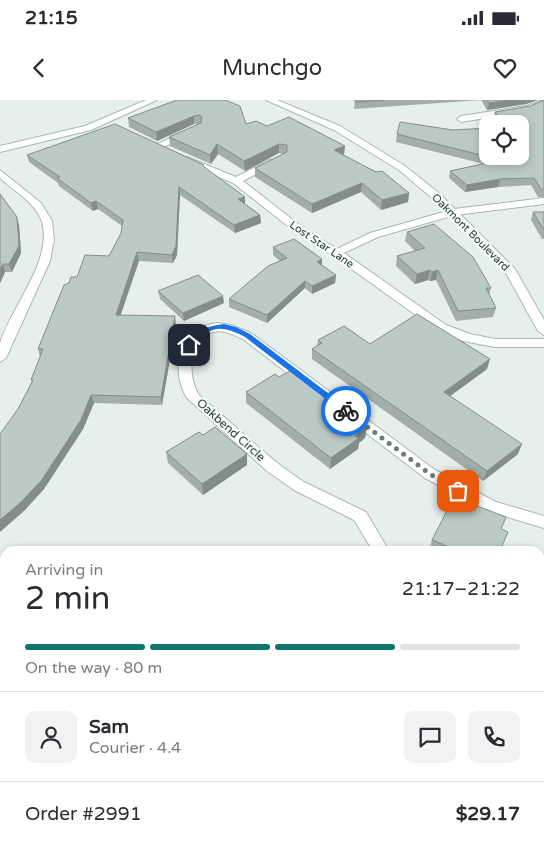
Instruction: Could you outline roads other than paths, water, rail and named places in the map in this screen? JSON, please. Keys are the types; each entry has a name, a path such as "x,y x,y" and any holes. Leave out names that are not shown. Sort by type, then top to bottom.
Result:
{"street":[{"path":"0,149 72,133 106,121 152,100"},
{"name":"Oakmont Boulevard","path":"270,100 313,116 360,141 402,168 454,212 511,270 544,330"},
{"path":"461,119 528,108 544,102"},
{"path":"106,121 120,128"},
{"name":"Lost Star Lane","path":"198,128 154,145 236,182 298,229 336,253 442,328 467,338 495,344 544,343"},
{"path":"236,182 283,157"},
{"path":"0,173 37,205 47,221 49,240 44,261 0,358"},
{"path":"336,253 374,235 454,212 544,201"},
{"name":"Oakbend Circle","path":"378,546 360,516 299,486 272,467 195,399 188,390 184,372 189,345 194,338 207,329 224,326 247,336 430,474 492,508 544,522"}]}
